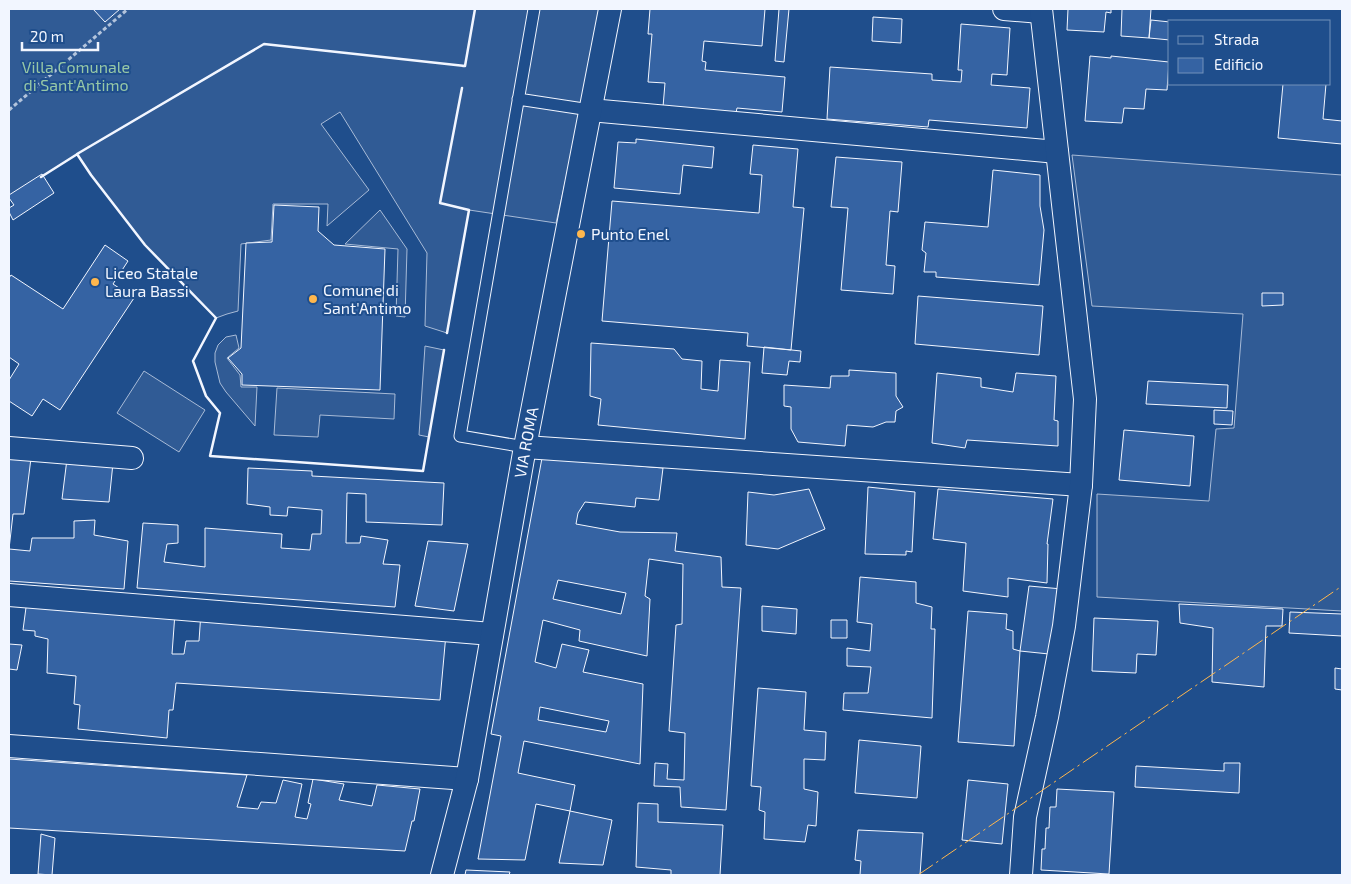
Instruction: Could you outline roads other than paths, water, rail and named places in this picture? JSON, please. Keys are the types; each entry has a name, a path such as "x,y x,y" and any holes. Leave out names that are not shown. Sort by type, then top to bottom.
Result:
{"street":[{"name":"VIA ROMA","path":"442,875 466,779 526,447 610,9"},
{"path":"1004,9 1041,11 1085,400 1081,486 1064,626 1026,817 1021,875"},
{"path":"590,110 1057,152"},
{"path":"526,447 1081,486"},
{"path":"9,448 132,458"},
{"path":"9,595 492,634"},
{"path":"9,746 466,779"}],"lane":[{"path":"526,447 460,436 534,9"},
{"path":"518,99 590,110"}],"place":[{"name":"Punto Enel","path":"581,234"},
{"name":"Liceo Statale Laura Bassi","path":"95,282"},
{"name":"Comune di Sant'Antimo","path":"313,299"}],"park label":[{"name":"Villa Comunale di Sant'Antimo","path":"76,76"}]}
